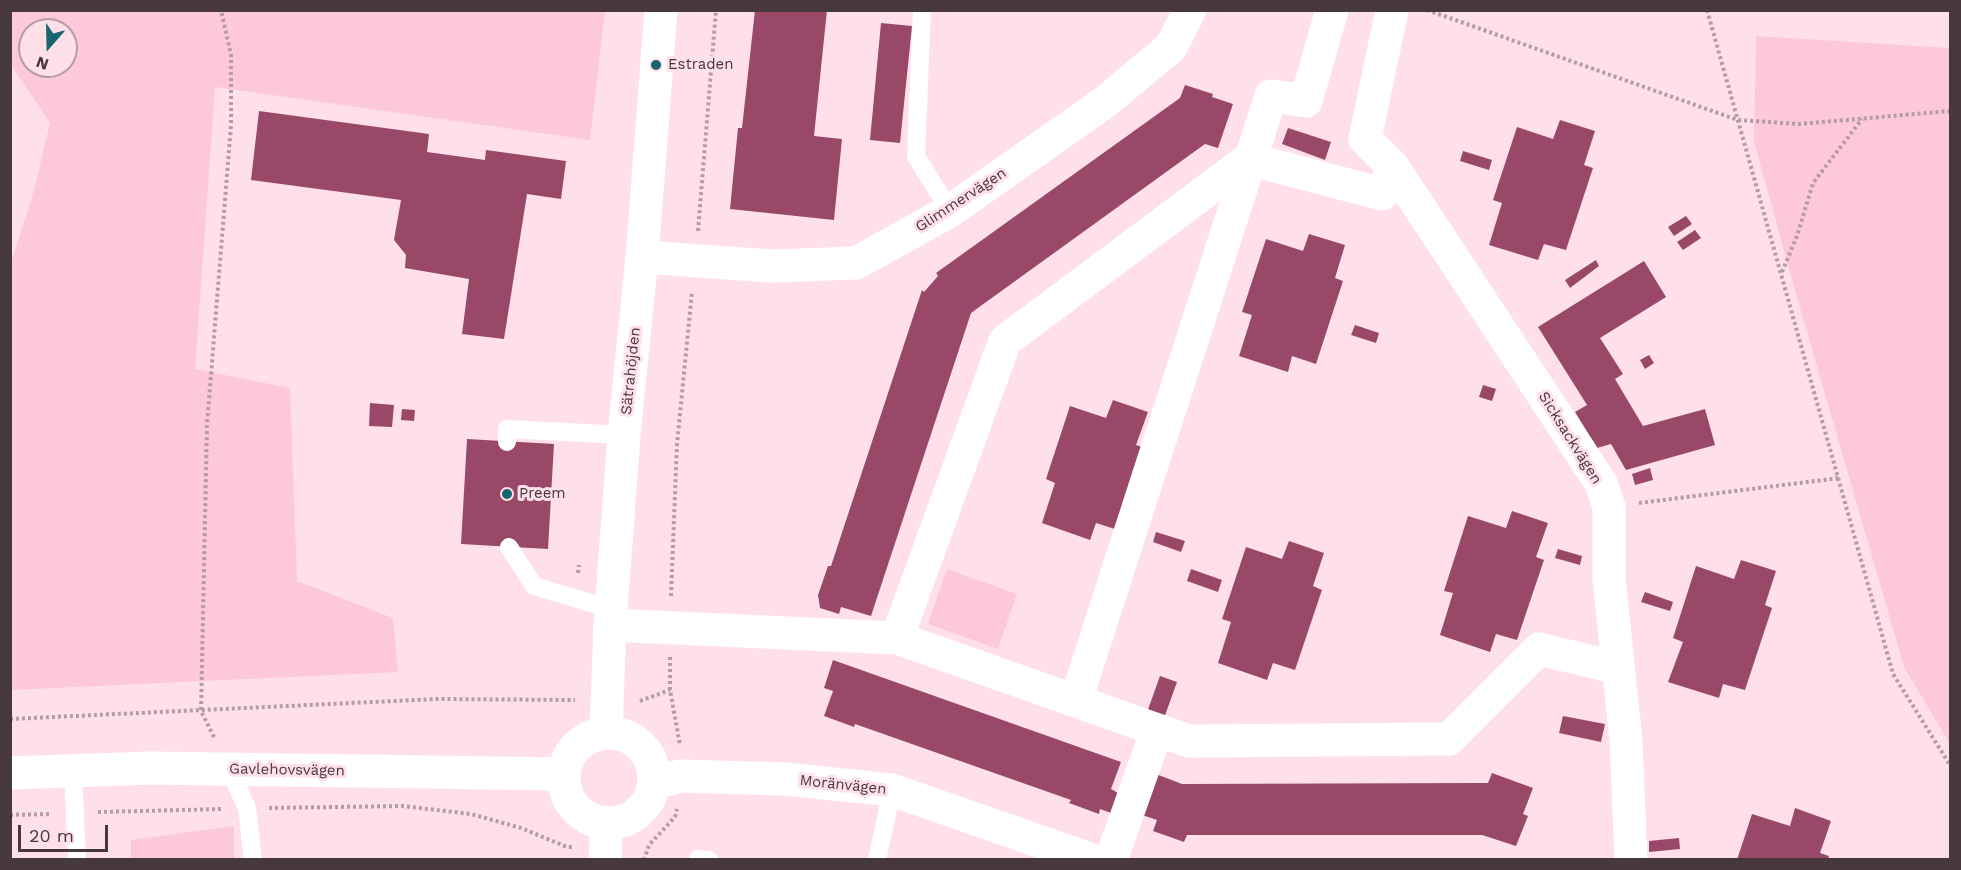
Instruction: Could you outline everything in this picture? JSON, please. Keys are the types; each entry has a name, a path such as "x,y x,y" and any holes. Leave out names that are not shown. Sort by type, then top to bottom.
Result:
{"street":[{"name":"Sätrahöjden","path":"606,732 611,617 624,435 642,257 661,10"},
{"name":"Glimmervägen","path":"642,257 772,266 856,263 950,211 1105,102 1171,47 1190,10"},
{"path":"1076,700 1271,96 1306,101 1332,10"},
{"name":"Sicksackvägen","path":"1387,12 1365,139 1393,167 1601,483 1609,507 1609,579 1626,740 1631,860"},
{"path":"1249,159 1382,194 1393,167"},
{"path":"897,638 1005,341 1249,159"},
{"path":"611,617 671,629 897,638 1189,741 1449,739 1539,649 1618,668"},
{"path":"1112,860 1158,729"},
{"path":"606,732 619,733 642,746 650,757 655,783 651,796 606,843 587,816 571,802 565,789 564,774 573,750 588,738 606,732"},
{"name":"Gavlehovsvägen","path":"10,773 151,768 564,774"},
{"name":"Moränvägen","path":"655,783 680,776 785,779 892,790 1093,860"}],"lane":[{"path":"922,10 916,156 950,211"},
{"path":"507,442 507,429 624,435"},
{"path":"508,547 534,586 611,617"},
{"path":"229,769 247,808 253,860"},
{"path":"74,771 77,860"},
{"path":"877,860 892,790"}],"path":[{"path":"201,711 207,425 231,126 231,55 221,10"},
{"path":"670,690 677,444 716,10"},
{"path":"1427,10 1738,120 1799,124 1950,111"},
{"path":"1707,10 1893,674 1950,765"},
{"path":"1782,273 1797,236 1813,183 1863,118"},
{"path":"1609,507 1839,478"},
{"path":"10,719 437,699 573,700"},
{"path":"10,815 402,806 471,814 521,828 567,848 606,843 644,858"}],"shaded area":[{"path":"10,11 605,11 590,140 215,87 195,369 290,388 297,581 393,618 398,672 11,690 11,263 34,190 50,123 20,78 78,78 78,18 18,18 18,75 11,65"},
{"path":"1756,36 1950,48 1950,744 1904,667 1790,273 1754,141"},
{"path":"947,569 1017,594 998,649 928,624"},
{"path":"234,826 234,859 131,859 131,840"}],"building":[{"path":"755,10 827,10 814,136 842,139 834,220 730,209 738,128 742,128"},
{"path":"881,23 912,26 900,143 870,140"},
{"path":"1185,85 1213,94 1212,97 1233,104 1218,148 1205,144 971,313 871,616 841,607 839,614 820,608 818,595 828,566 831,566 922,290 924,292 938,276 936,273 1180,98"},
{"path":"259,111 429,134 427,152 485,160 486,150 566,161 561,199 527,194 504,339 462,334 469,279 405,268 406,255 394,240 401,200 251,180"},
{"path":"1560,120 1595,131 1584,165 1593,168 1566,250 1544,244 1538,260 1489,245 1502,203 1493,200 1517,127 1553,139"},
{"path":"1288,128 1331,142 1325,160 1282,144"},
{"path":"1463,151 1492,160 1489,170 1460,161"},
{"path":"1686,216 1692,224 1674,236 1668,227"},
{"path":"1695,230 1701,238 1683,250 1677,242"},
{"path":"1309,234 1345,245 1335,278 1343,281 1316,364 1292,356 1288,372 1239,356 1252,315 1242,312 1266,239 1303,251"},
{"path":"1596,260 1599,266 1570,288 1565,280"},
{"path":"1644,261 1666,297 1600,338 1623,374 1615,379 1643,426 1705,409 1715,445 1626,470 1611,444 1597,448 1575,412 1587,405 1538,327"},
{"path":"1355,325 1379,333 1376,343 1351,335"},
{"path":"1649,355 1654,363 1645,369 1640,360"},
{"path":"1483,385 1496,389 1492,401 1479,397"},
{"path":"1113,400 1148,412 1136,445 1145,448 1118,530 1096,523 1090,540 1042,523 1055,483 1046,479 1070,406 1106,418"},
{"path":"370,403 394,405 392,427 369,426"},
{"path":"402,409 415,410 414,421 401,420"},
{"name":"Preem","path":"467,439 554,444 548,549 461,544"},
{"path":"1650,468 1653,480 1635,485 1632,474"},
{"path":"1512,511 1548,523 1536,557 1544,560 1517,640 1496,634 1490,652 1440,635 1453,593 1444,591 1468,516 1506,528"},
{"path":"1156,532 1185,541 1181,552 1153,542"},
{"path":"1289,541 1324,553 1313,586 1322,590 1295,670 1273,663 1267,680 1218,663 1231,622 1222,619 1246,547 1282,559"},
{"path":"1558,549 1582,556 1580,565 1555,558"},
{"path":"1741,560 1776,571 1765,605 1772,608 1745,690 1723,684 1719,698 1668,682 1683,642 1673,638 1696,566 1734,579"},
{"path":"1191,569 1222,580 1218,592 1187,581"},
{"path":"1645,592 1673,602 1670,611 1641,602"},
{"path":"833,660 1121,762 1111,789 1118,793 1111,813 1100,809 1099,814 1069,803 1071,800 855,724 854,727 824,716 833,691 824,688"},
{"path":"1160,676 1177,682 1163,721 1146,715"},
{"path":"1563,716 1605,724 1601,742 1559,733"},
{"path":"1492,773 1533,788 1523,814 1528,816 1516,846 1482,835 1187,835 1184,842 1153,831 1157,820 1142,815 1156,774 1182,784 1488,783"},
{"path":"1795,808 1831,821 1820,853 1829,856 1828,860 1737,860 1752,814 1790,826"},
{"path":"1679,838 1680,849 1649,852 1649,841"}],"place":[{"name":"Estraden","path":"656,65"},
{"name":"Preem","path":"507,494"}]}
